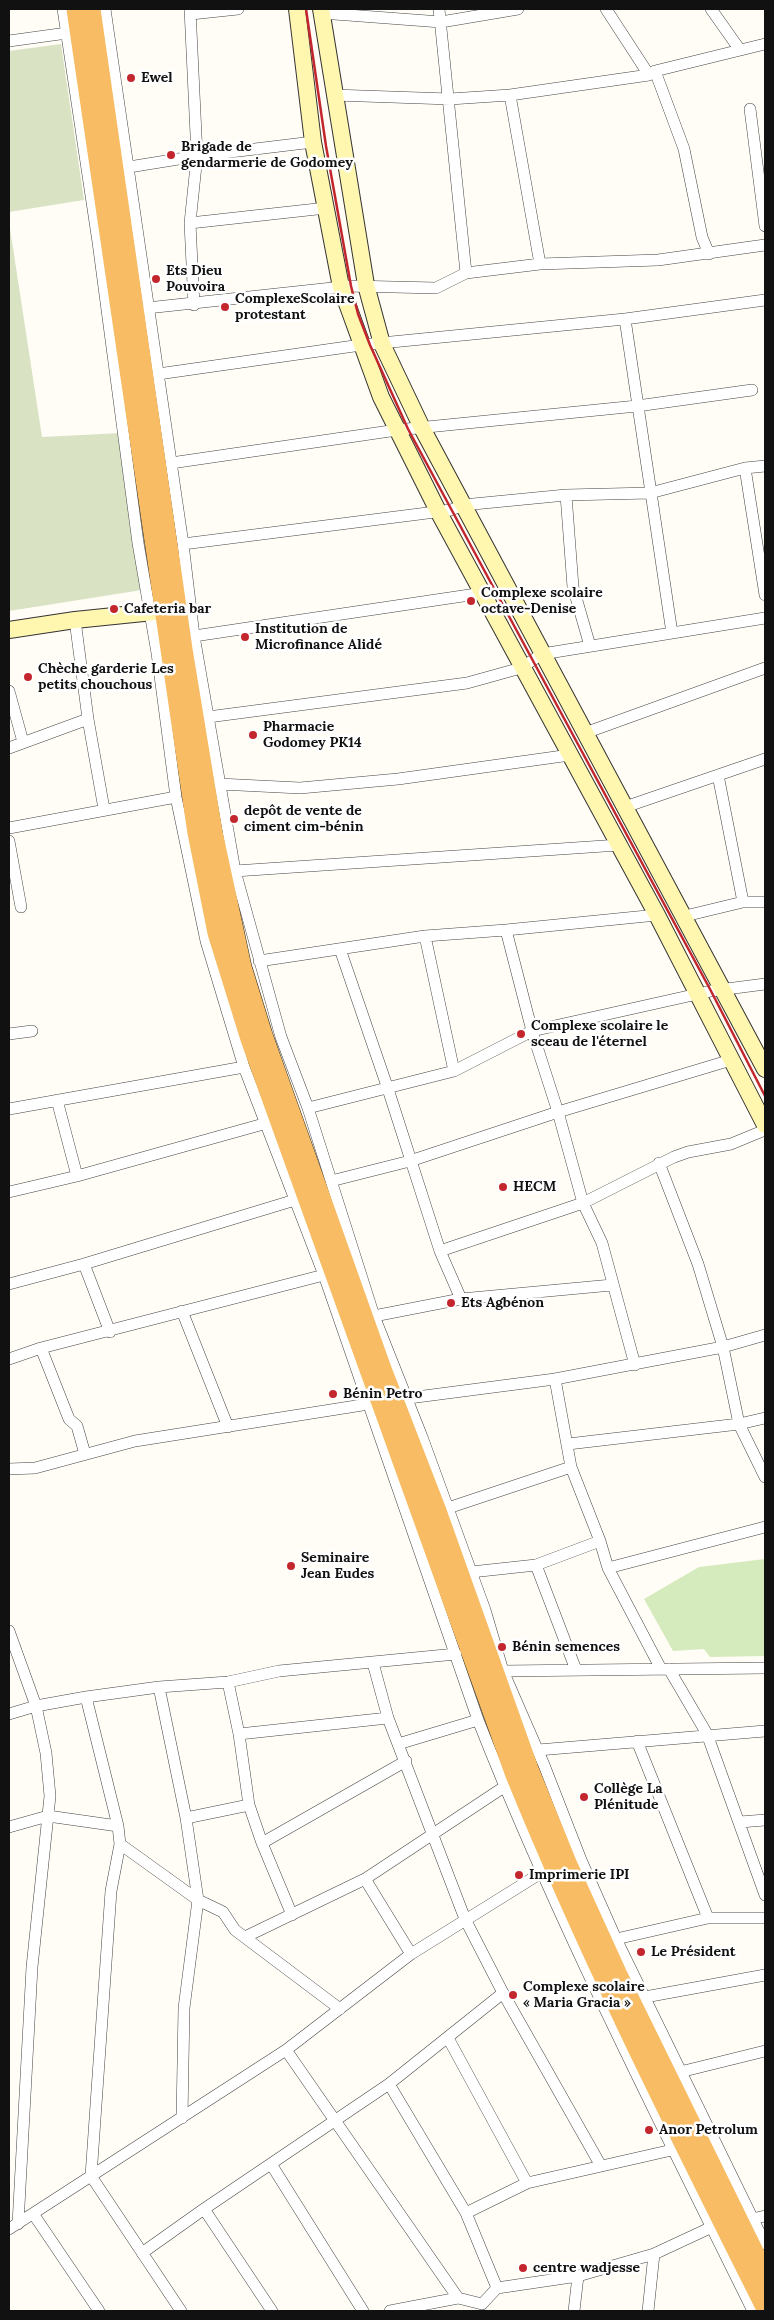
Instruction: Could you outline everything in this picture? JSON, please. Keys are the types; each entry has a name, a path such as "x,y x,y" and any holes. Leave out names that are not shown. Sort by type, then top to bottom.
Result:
{"highway":[{"path":"76,9 157,611 197,833 225,961 253,1048 388,1401 441,1519 529,1769 568,1865 644,2031 765,2274"},
{"path":"91,9 181,639 227,905 242,967 263,1035 388,1401 474,1663 553,1869 651,2078 765,2307"}],"main road":[{"path":"296,9 313,142 341,287 381,397 438,511 521,668 657,915 765,1125"},
{"path":"321,11 333,95 366,285 382,344 422,428 542,654 685,916 765,1069"},
{"path":"9,630 75,620 157,611"}],"street":[{"path":"63,9 98,242 138,543 157,611 176,797 206,941 244,1066 324,1275 388,1401 448,1508 503,1671 538,1750 581,1860 616,1939 765,2244"},
{"path":"105,9 129,167 147,308 183,544 194,636 235,871 259,961 281,1037 308,1108 374,1316 388,1401 456,1654 478,1720 504,1787 589,1979 753,2311"},
{"path":"194,305 190,222 197,156 191,12 238,9"},
{"path":"440,9 466,273"},
{"path":"321,11 440,22 518,9"},
{"path":"606,9 652,73 684,149 702,237 708,254"},
{"path":"711,9 740,50"},
{"path":"9,41 67,33"},
{"path":"333,95 450,99 510,95 652,73 765,44"},
{"path":"510,95 540,264"},
{"path":"750,109 765,226"},
{"path":"129,167 197,156 313,142"},
{"path":"190,222 326,208"},
{"path":"147,308 194,305 366,285 436,288 466,273 540,264 658,260 765,245"},
{"path":"158,374 361,345 625,319 765,300"},
{"path":"625,319 672,633"},
{"path":"171,464 397,430 637,406 752,390"},
{"path":"183,544 438,511 463,505 566,495 650,493 746,468 765,466"},
{"path":"746,468 765,595"},
{"path":"566,495 573,586 590,646"},
{"path":"194,636 483,593"},
{"path":"208,717 447,686 521,668 542,654 765,618"},
{"path":"75,620 88,719 104,809"},
{"path":"585,733 765,668"},
{"path":"9,691 23,742"},
{"path":"9,748 88,719"},
{"path":"219,784 300,788 398,779 570,755"},
{"path":"625,807 765,759"},
{"path":"718,775 743,902"},
{"path":"9,828 176,797"},
{"path":"9,841 21,907"},
{"path":"235,871 619,845"},
{"path":"685,916 743,902 765,902"},
{"path":"259,961 425,936 657,915"},
{"path":"506,930 532,1032 558,1112 583,1203 602,1243 635,1365"},
{"path":"425,936 454,1071"},
{"path":"340,949 440,1250 462,1300"},
{"path":"308,1108 454,1071 532,1032 723,989 765,984"},
{"path":"9,1034 32,1031"},
{"path":"331,1181 410,1162 558,1112 731,1060"},
{"path":"9,1109 244,1066"},
{"path":"57,1100 77,1176"},
{"path":"9,1192 77,1176 267,1124"},
{"path":"440,1250 583,1203 659,1163 688,1152 731,1144 765,1130"},
{"path":"659,1163 698,1264 723,1347 739,1424 765,1477"},
{"path":"9,1284 84,1264 295,1200"},
{"path":"84,1264 110,1332"},
{"path":"9,1359 41,1348 110,1332 182,1311 324,1275"},
{"path":"374,1316 462,1300 612,1284"},
{"path":"182,1311 228,1427"},
{"path":"9,1469 35,1468 136,1442 388,1401 555,1379 635,1365 723,1347 765,1335"},
{"path":"41,1348 69,1419 77,1426 85,1454"},
{"path":"555,1379 568,1444 570,1467 600,1541 608,1568 665,1669 707,1734 765,1895"},
{"path":"568,1444 739,1424 765,1418"},
{"path":"448,1508 570,1467"},
{"path":"608,1568 765,1527"},
{"path":"471,1572 536,1565 600,1541"},
{"path":"536,1565 576,1670"},
{"path":"9,1631 36,1706 49,1773 50,1796 28,2016 14,2227"},
{"path":"9,1714 36,1706 86,1697 159,1687 228,1682 279,1671 456,1654"},
{"path":"373,1663 388,1718 465,1919 503,1993 601,2166"},
{"path":"503,1671 765,1668"},
{"path":"228,1682 239,1734 249,1805 262,1843 292,1915"},
{"path":"159,1687 186,1818 198,1900 184,2008 182,2118"},
{"path":"86,1697 118,1826 120,1844 111,1891 91,2176 181,2311"},
{"path":"239,1734 388,1718"},
{"path":"398,1744 478,1720"},
{"path":"538,1750 707,1734 765,1731"},
{"path":"637,1741 708,1918"},
{"path":"262,1843 406,1761"},
{"path":"244,1937 365,1879 504,1787"},
{"path":"186,1818 249,1805"},
{"path":"9,1827 48,1816 118,1826"},
{"path":"740,1822 765,1820"},
{"path":"120,1844 198,1900 223,1912 234,1930 340,2009"},
{"path":"14,2227 286,2050 410,1954 541,1873"},
{"path":"365,1879 410,1954"},
{"path":"616,1939 708,1918 765,1918"},
{"path":"645,1997 765,1975"},
{"path":"142,2253 204,2208 389,2084 503,1993"},
{"path":"448,2038 527,2183"},
{"path":"286,2050 458,2298"},
{"path":"680,2072 765,2051"},
{"path":"389,2084 466,2213 497,2288"},
{"path":"466,2213 527,2183 672,2150"},
{"path":"271,2164 362,2311"},
{"path":"204,2208 272,2311"},
{"path":"34,2215 99,2311"},
{"path":"752,2219 765,2216"},
{"path":"390,2311 458,2298 483,2307 497,2288 578,2276 654,2254 712,2228"},
{"path":"648,2311 654,2254"},
{"path":"574,2311 578,2276"}],"green space":[{"path":"61,44 84,200 9,212 9,51"},
{"path":"9,222 42,437 121,433 142,590 9,611"},
{"path":"765,1559 765,1656 710,1657 704,1649 673,1651 644,1599 699,1567"}],"railway":[{"path":"306,9 326,146 351,286 358,314 370,345 408,429 711,991 765,1096"}],"place":[{"name":"Ewel","path":"131,78"},
{"name":"Brigade de gendarmerie de Godomey","path":"171,155"},
{"name":"Ets Dieu Pouvoira","path":"156,279"},
{"name":"ComplexeScolaire protestant","path":"225,307"},
{"name":"Complexe scolaire octave-Denise","path":"471,601"},
{"name":"Cafeteria bar","path":"114,609"},
{"name":"Institution de Microfinance Alidé","path":"245,637"},
{"name":"Chèche garderie Les petits chouchous","path":"28,677"},
{"name":"Pharmacie Godomey PK14","path":"253,735"},
{"name":"depôt de vente de ciment cim-bénin","path":"234,819"},
{"name":"Complexe scolaire le sceau de l'éternel","path":"521,1034"},
{"name":"HECM","path":"503,1187"},
{"name":"Ets Agbénon","path":"451,1303"},
{"name":"Bénin Petro","path":"333,1394"},
{"name":"Seminaire Jean Eudes","path":"291,1566"},
{"name":"Bénin semences","path":"502,1647"},
{"name":"Collège La Plénitude","path":"584,1797"},
{"name":"Imprimerie IPI","path":"519,1875"},
{"name":"Le Président","path":"641,1952"},
{"name":"Complexe scolaire « Maria Gracia »","path":"513,1995"},
{"name":"Anor Petrolum","path":"649,2130"},
{"name":"centre wadjesse","path":"523,2268"}]}
